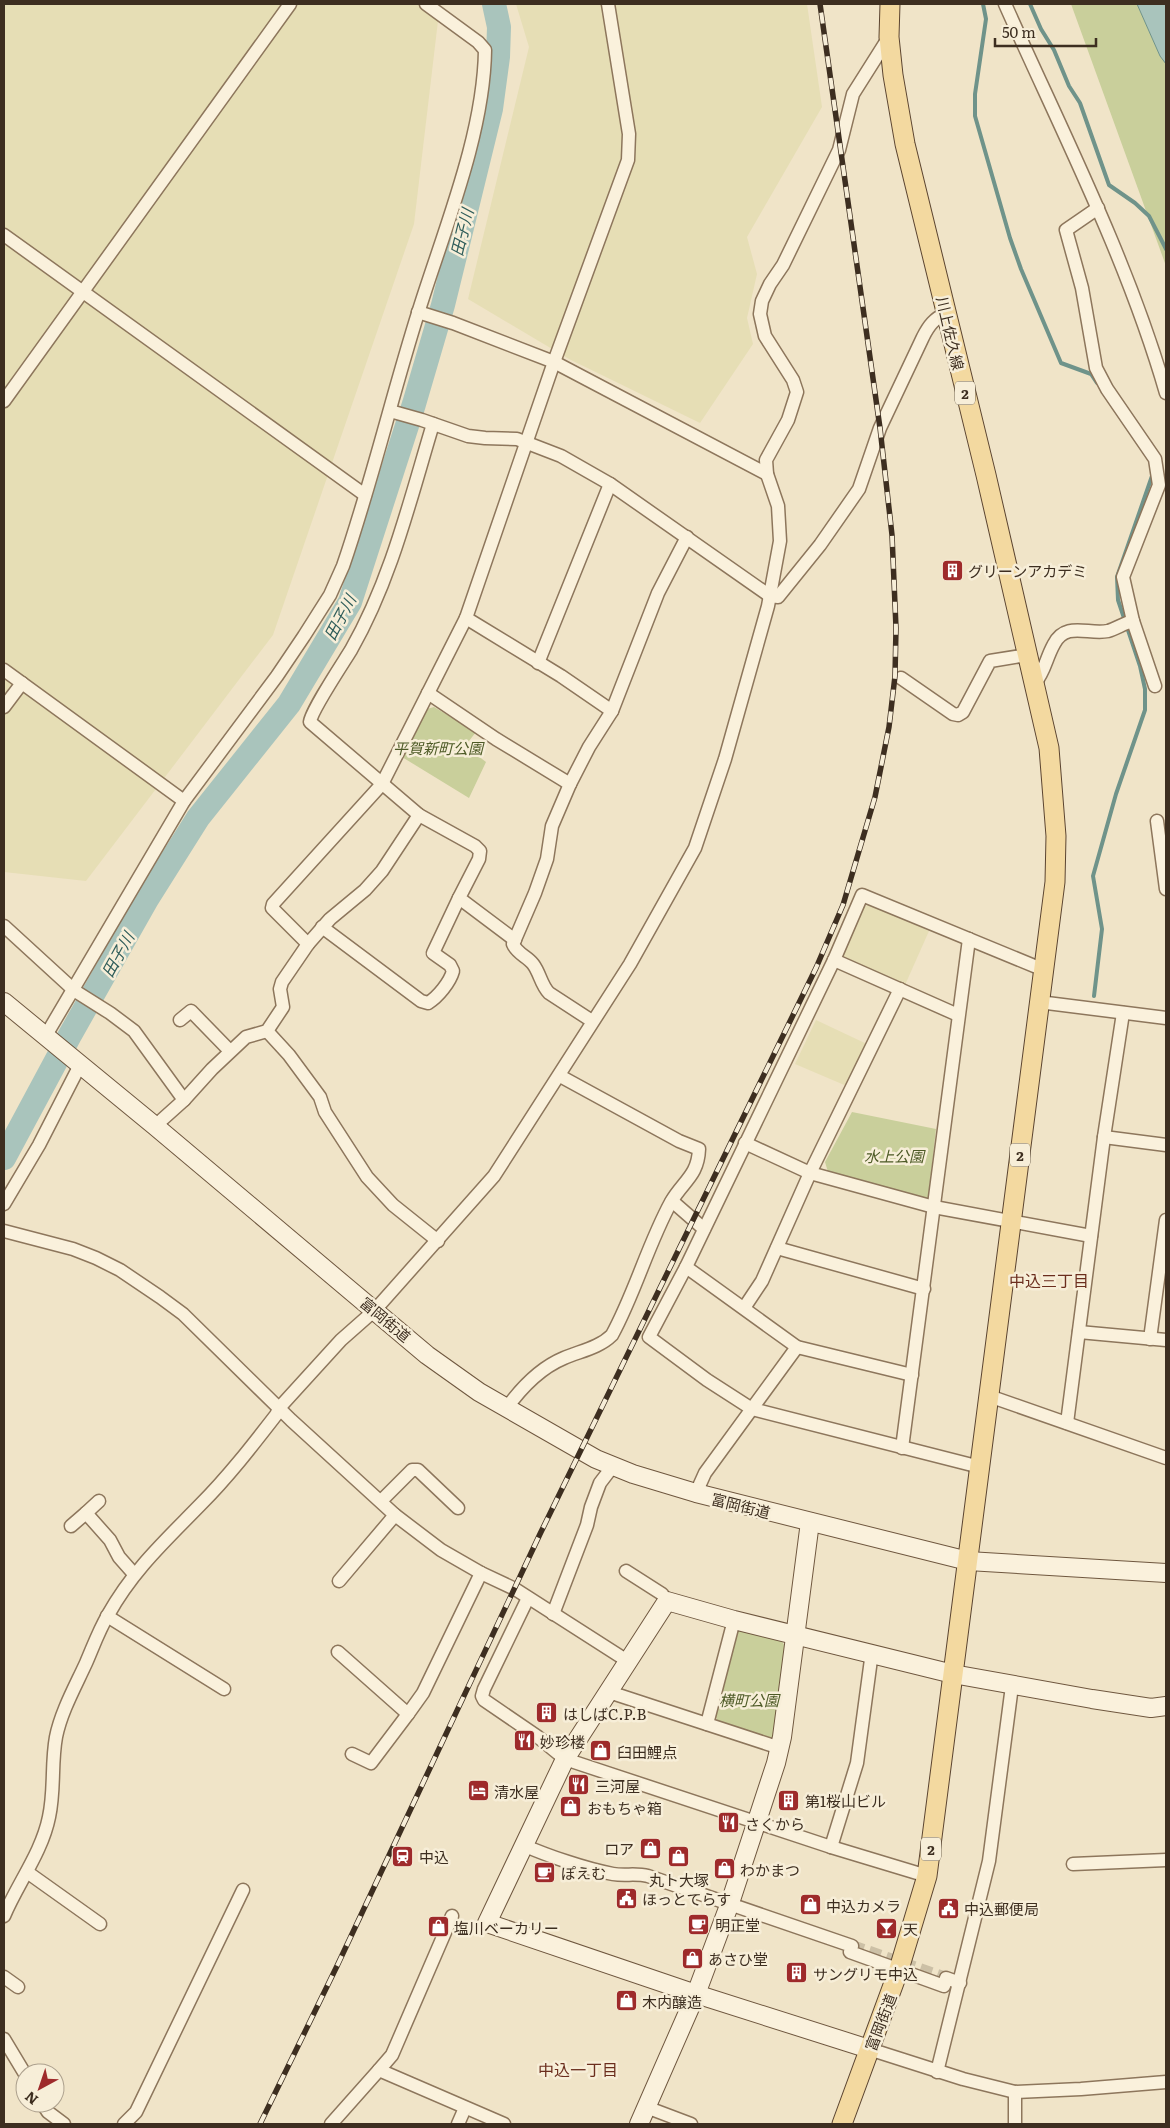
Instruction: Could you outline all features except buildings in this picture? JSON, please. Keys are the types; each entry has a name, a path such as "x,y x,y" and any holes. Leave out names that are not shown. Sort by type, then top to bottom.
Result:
{"main road":[{"name":"川上佐久線","path":"890,4 893,75 905,144 986,474 1049,748 1056,836 1055,872 1044,970"},
{"name":"2","path":"968,1562 1044,970"},
{"path":"4,1002 47,1038"},
{"name":"富岡街道","path":"47,1038 155,1126 427,1355 506,1409 581,1452 613,1466 696,1493 968,1562 927,1876 899,1970 842,2124"},
{"path":"639,2124 696,1994 730,1903 780,1748 810,1522"},
{"path":"968,1562 1166,1573"},
{"path":"869,2049 696,1994 487,1923 565,1760 667,1601 734,1620 872,1652 953,1674 1012,1686 1151,1708 1166,1706"}],"street":[{"path":"4,401 290,4"},
{"path":"47,1038 73,990 184,801 277,676 330,595 346,558 365,495 394,412 454,203 482,91 485,50 478,42 426,4"},
{"path":"308,944 272,908 273,904 382,784 466,618 554,362 628,160 630,134 608,4"},
{"path":"1005,4 1098,208 1137,303 1166,393"},
{"path":"4,1916 27,1872 49,1818 56,1736 69,1700 107,1616 134,1574 156,1548 240,1462 280,1407 341,1340 375,1310 494,1176 560,1076 592,1021 630,964 695,848 725,759 770,596 780,541 778,506 767,474 766,460 768,453 788,420 797,392 792,380 765,336 760,314 762,302 770,284 783,265 839,150 853,94 890,37"},
{"path":"1098,208 1066,230 1082,288 1096,368 1107,389 1155,459 1159,485 1124,577 1128,622 1155,686"},
{"path":"4,235 365,495"},
{"path":"422,313 554,362 767,474"},
{"path":"394,412 468,436 517,439 561,456 610,484 770,596 778,598 820,545 859,489 880,428 930,324 936,317 946,313"},
{"path":"322,927 421,1001 428,1003 434,999 454,971 450,965 433,952 479,859 480,851 475,846 419,815 310,722 311,716 374,609 403,526 428,422"},
{"path":"538,663 610,484"},
{"path":"592,1021 569,1008 544,988 534,964 515,950 513,944 536,893 547,859 552,826 570,784 612,711 658,593 687,537"},
{"path":"466,618 560,676 612,711"},
{"path":"1035,683 1043,673 1054,643 1063,633 1072,630 1108,631 1128,622"},
{"path":"901,678 953,714 958,715 964,712 990,661 1027,655"},
{"path":"4,670 184,801"},
{"path":"4,707 22,684"},
{"path":"428,693 496,739 570,784"},
{"path":"155,1126 184,1100 230,1050 246,1036 267,1031 283,1007 280,989 282,982 308,944 322,927 365,890 382,871 419,815"},
{"path":"1157,821 1166,889"},
{"path":"980,1467 752,1409 707,1380 649,1337 686,1267 834,960 862,895 1044,970"},
{"path":"459,898 515,940"},
{"path":"4,926 73,990 134,1031 184,1100"},
{"path":"902,1448 969,939"},
{"path":"834,960 958,1015"},
{"path":"744,1308 762,1281 810,1173 900,989"},
{"path":"1039,1002 1166,1018"},
{"path":"180,1020 190,1011 230,1050"},
{"path":"1067,1423 1104,1137 1123,1013"},
{"path":"267,1031 289,1055 320,1097 325,1112 367,1177 393,1204 438,1241"},
{"path":"4,1204 39,1145 76,1061"},
{"path":"506,1409 537,1374 562,1359 604,1343 612,1335 672,1201 695,1171 699,1162 699,1150 560,1076"},
{"path":"1104,1137 1166,1144"},
{"path":"745,1143 810,1173 934,1207 1091,1236"},
{"path":"672,1201 704,1229"},
{"path":"1150,1339 1166,1220"},
{"path":"4,1231 73,1249 120,1270 183,1314 280,1407 291,1420 395,1515 442,1550 528,1598 629,1662"},
{"path":"777,1248 924,1289"},
{"path":"686,1267 797,1347 912,1375"},
{"path":"1079,1332 1166,1340"},
{"path":"696,1493 705,1472 797,1347"},
{"path":"989,1396 1166,1458"},
{"path":"553,1614 587,1525 590,1507 600,1483 613,1466"},
{"path":"381,1501 412,1470 418,1470 458,1508"},
{"path":"70,1526 99,1502"},
{"path":"86,1513 110,1540 119,1557 134,1574"},
{"path":"339,1581 395,1515"},
{"path":"626,1571 662,1594 667,1601"},
{"path":"352,1754 371,1763 423,1693 481,1573"},
{"path":"528,1598 482,1696 484,1700 538,1737 565,1760 831,1847 927,1876"},
{"path":"107,1616 224,1689"},
{"path":"707,1724 734,1620"},
{"path":"338,1652 408,1714"},
{"path":"831,1847 857,1763 872,1652"},
{"path":"937,2072 989,1861 1012,1686"},
{"path":"609,1692 780,1748"},
{"path":"523,1845 539,1852 610,1874 648,1876 852,1946 850,1952 944,1986 946,1978 960,1983"},
{"path":"1073,1864 1166,1860"},
{"path":"27,1872 100,1924"},
{"path":"124,2124 136,2112 243,1890"},
{"path":"331,2124 392,2055 452,1916"},
{"path":"4,1977 18,1987"},
{"path":"4,2039 18,2063"},
{"path":"869,2049 937,2072 1015,2092 1166,2082"},
{"path":"379,2070 504,2124"},
{"path":"1015,2092 1015,2124"},
{"path":"646,2107 691,2124"},
{"path":"458,2124 465,2108"},
{"path":"49,2113 64,2124"}],"shaded area":[{"path":"4,4 440,4 414,224 273,635 86,881 4,872"},
{"path":"516,4 807,4 822,107 747,237 757,274 747,318 753,344 700,423 569,359 468,299 529,47"},
{"path":"872,904 929,931 905,985 843,956 862,907"},
{"path":"816,1020 869,1045 849,1087 795,1064"}],"green space":[{"path":"1071,4 1137,4 1160,56 1166,64 1166,266"},
{"name":"平賀新町公園","path":"434,707 476,732 465,746 486,762 469,798 402,757 427,709"},
{"name":"水上公園","path":"852,1112 936,1129 928,1199 828,1172 825,1162"},
{"name":"横町公園","path":"739,1627 780,1638 786,1648 775,1738 768,1738 718,1722 715,1715 735,1635"}],"water":[{"path":"1137,4 1166,4 1166,64 1160,56"}],"waterway":[{"name":"田子川","path":"4,1158 70,1035 147,899 198,818 289,704 350,602 414,404 443,305 491,109 498,57 499,27 494,4"},
{"path":"983,4 986,19 975,94 975,116 1010,238 1021,269 1061,363 1091,374 1097,383"},
{"path":"1030,4 1041,29 1054,50 1069,86 1080,103 1109,185 1135,203 1149,216 1166,249"},
{"path":"1094,996 1102,929 1093,876 1116,794 1145,710 1145,689 1140,666 1118,600 1117,577 1152,476"}],"tunnel":[{"path":"852,1946 946,1978"}],"railway":[{"path":"260,2124 337,1966 540,1534 816,968 843,905 875,797 889,727 895,676 896,628 892,535 880,428 820,4"}],"place":[{"name":"グリーンアカデミ","path":"952,570"},
{"name":"はしばC.P.B","path":"547,1713"},
{"name":"妙珍楼","path":"524,1741"},
{"name":"臼田鯉点","path":"601,1751"},
{"name":"三河屋","path":"579,1785"},
{"name":"清水屋","path":"478,1791"},
{"name":"第1桜山ビル","path":"789,1800"},
{"name":"おもちゃ箱","path":"571,1807"},
{"name":"さくから","path":"729,1823"},
{"name":"ロア","path":"650,1848"},
{"name":"中込","path":"403,1856"},
{"name":"丸ト大塚","path":"679,1856"},
{"name":"わかまつ","path":"724,1869"},
{"name":"ぽえむ","path":"545,1872"},
{"name":"ほっとてらす","path":"626,1898"},
{"name":"中込カメラ","path":"810,1905"},
{"name":"中込郵便局","path":"948,1908"},
{"name":"明正堂","path":"699,1924"},
{"name":"塩川ベーカリー","path":"438,1927"},
{"name":"天","path":"887,1928"},
{"name":"あさひ堂","path":"692,1958"},
{"name":"サングリモ中込","path":"797,1973"},
{"name":"木内醸造","path":"626,2001"}],"district":[{"name":"中込三丁目","path":"1049,1280"},
{"name":"中込一丁目","path":"578,2069"}]}
